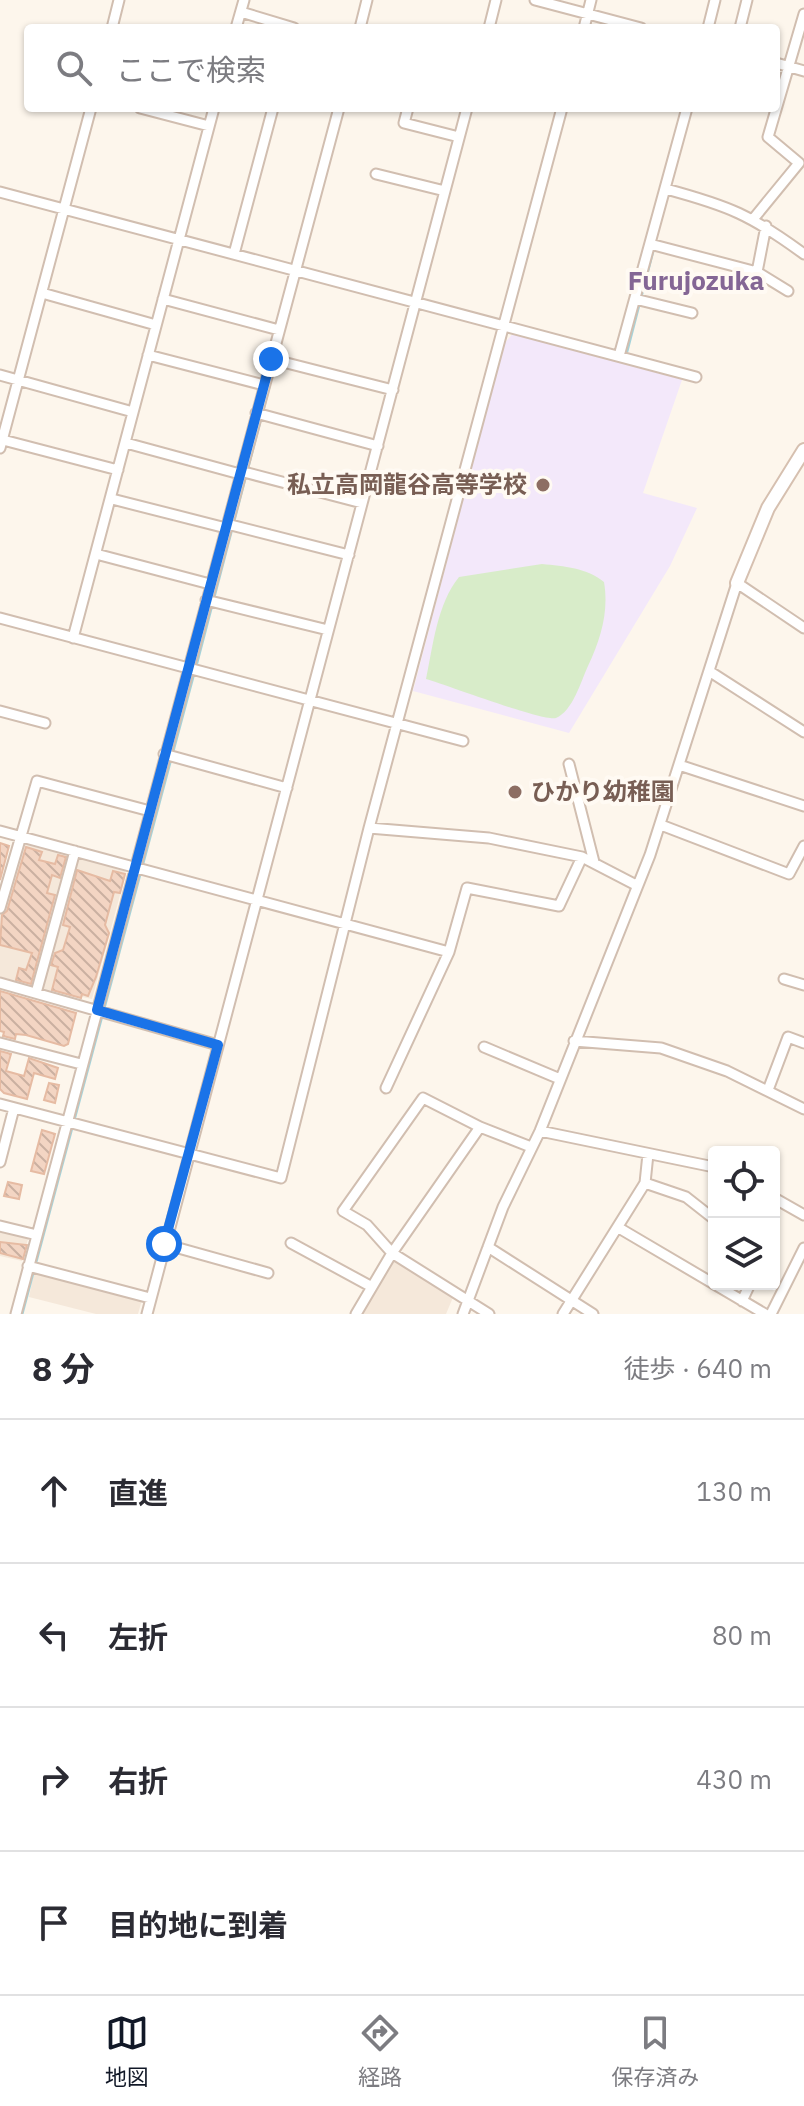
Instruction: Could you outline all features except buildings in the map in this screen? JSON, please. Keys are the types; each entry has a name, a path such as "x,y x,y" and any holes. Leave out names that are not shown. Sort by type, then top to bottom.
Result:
{"street":[{"path":"113,24 119,0"},
{"path":"237,24 244,0"},
{"path":"361,24 367,0"},
{"path":"490,24 496,0"},
{"path":"535,0 626,24"},
{"path":"585,24 591,0"},
{"path":"709,24 715,0"},
{"path":"741,24 747,0"},
{"path":"241,12 281,24"},
{"path":"780,99 804,14"},
{"path":"780,64 804,71"},
{"path":"90,112 1,444 118,470"},
{"path":"155,112 209,126"},
{"path":"73,638 213,112"},
{"path":"234,254 272,112"},
{"path":"16,1314 33,1267 37,1235 72,1122 81,1064 102,1012 139,869 150,811 193,669 210,601 210,584 230,526 260,414 264,385 338,112"},
{"path":"407,112 404,123 459,137"},
{"path":"147,1314 466,112"},
{"path":"0,1104 281,1178 369,828 561,112"},
{"path":"619,356 686,112"},
{"path":"754,218 799,163 768,137 776,112"},
{"path":"376,174 445,191"},
{"path":"666,189 729,206 754,218 804,254"},
{"path":"0,192 696,377"},
{"path":"757,272 766,226"},
{"path":"650,244 757,272 788,291"},
{"path":"42,293 156,325"},
{"path":"163,299 279,330"},
{"path":"635,299 692,313"},
{"path":"148,355 264,385"},
{"path":"271,359 393,390"},
{"path":"0,375 133,412"},
{"path":"260,414 378,446"},
{"path":"126,443 362,503"},
{"path":"463,1314 488,1247 540,1131 661,825 737,583 768,508 804,450"},
{"path":"112,499 349,555"},
{"path":"96,554 210,584"},
{"path":"737,583 804,628"},
{"path":"210,601 328,630"},
{"path":"0,618 463,741"},
{"path":"709,671 804,732"},
{"path":"0,711 45,723"},
{"path":"169,755 287,788"},
{"path":"569,764 594,862"},
{"path":"679,765 804,806"},
{"path":"0,908 2,890 37,781 150,811"},
{"path":"661,825 789,874 804,846"},
{"path":"369,828 489,838 582,857 636,885"},
{"path":"0,831 449,952"},
{"path":"36,993 75,851"},
{"path":"386,1088 449,952 467,888 559,906 582,857"},
{"path":"784,979 804,985"},
{"path":"0,983 218,1045"},
{"path":"768,1090 788,1037 804,1043"},
{"path":"574,1041 661,1048 727,1071 804,1109"},
{"path":"0,1043 81,1064"},
{"path":"484,1047 560,1079"},
{"path":"489,1314 392,1253 367,1225 343,1211 423,1098 480,1127 531,1147"},
{"path":"0,1162 14,1108"},
{"path":"361,1312 392,1253 480,1127"},
{"path":"540,1131 708,1166"},
{"path":"563,1314 645,1183 648,1154"},
{"path":"645,1183 686,1197 713,1218"},
{"path":"780,1201 804,1215"},
{"path":"0,1226 37,1235"},
{"path":"619,1228 765,1314"},
{"path":"291,1243 372,1287"},
{"path":"164,1244 268,1273"},
{"path":"488,1247 593,1314"},
{"path":"771,1314 804,1248"},
{"path":"33,1267 150,1298"},
{"path":"742,1301 747,1290"}],"shaded area":[{"path":"514,332 683,377 643,493 697,508 670,566 569,733 413,691 504,344"},
{"path":"25,839 66,851 71,859 37,985 0,977 0,911"},
{"path":"80,853 121,865 126,873 92,999 44,989 41,984 73,857"},
{"path":"0,1232 28,1239 22,1261 0,1256"},
{"path":"392,1259 454,1295 446,1314 355,1314"},
{"path":"34,1273 142,1300 138,1314 96,1314 29,1297"}],"green space":[{"path":"542,564 583,571 604,582 605,614 600,635 576,695 562,714 548,718 426,679 441,612 459,577"}],"waterway":[{"path":"627,351 654,247"},
{"path":"196,666 269,387"},
{"path":"22,1314 194,673"}],"place":[{"name":"私立高岡龍谷高等学校","path":"543,485"},
{"name":"ひかり幼稚園","path":"515,792"}],"district":[{"name":"Furujozuka","path":"696,281"}],"route":[{"path":"164,1244 218,1045 97,1010 271,359"}]}
